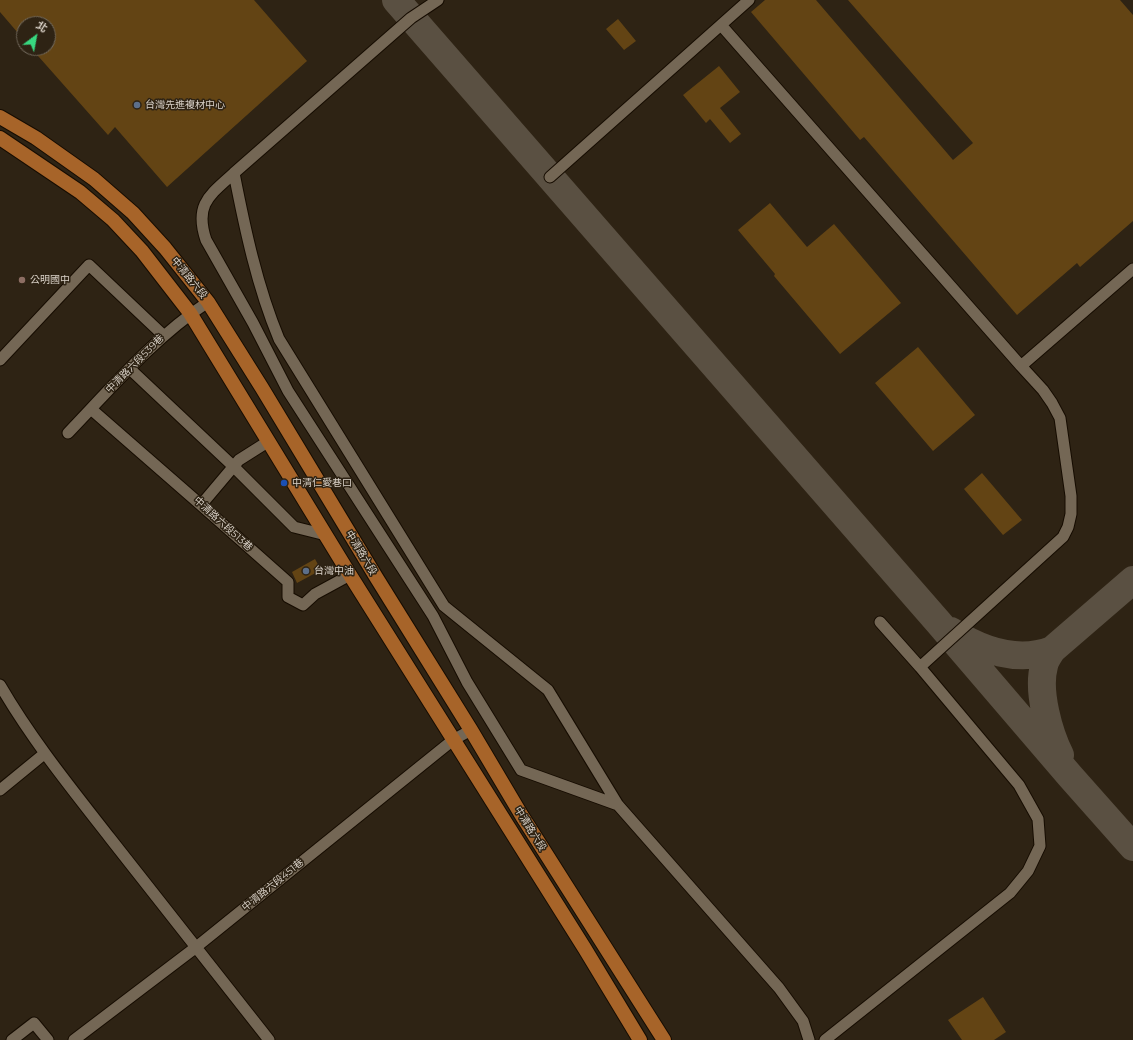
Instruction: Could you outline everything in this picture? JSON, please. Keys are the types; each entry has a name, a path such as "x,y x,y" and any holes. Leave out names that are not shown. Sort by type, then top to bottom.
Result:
{"main road":[{"name":"中清路六段","path":"0,117 36,138 94,179 133,214 165,248 208,302 570,893 664,1040"},
{"name":"中清路六段","path":"0,138 80,192 113,220 142,250 190,313 350,575 640,1040"}],"street":[{"path":"438,0 412,18 213,192 205,204 201,216 202,228 206,240 253,323 288,391 433,616 467,682 522,770 618,805"},
{"path":"550,178 749,0"},
{"path":"721,25 1021,366 1052,403 1060,418 1071,496 1071,514 1068,527 1063,537 920,667"},
{"path":"234,173 244,222 268,312 279,339 444,606 548,690 618,805 779,988 803,1021 809,1040"},
{"path":"0,360 89,265 163,335"},
{"path":"1021,366 1133,269"},
{"name":"中清路六段539巷","path":"68,433 163,335 190,313 208,302"},
{"path":"130,369 234,466 294,527 326,534"},
{"name":"中清路六段513巷","path":"91,409 288,582 288,597 304,605 314,594 350,575"},
{"path":"201,505 239,460 269,441"},
{"path":"825,1040 1010,893 1028,871 1040,846 1038,819 1019,785 920,667 880,622"},
{"path":"0,685 44,754 195,948 269,1040"},
{"name":"中清路六段451巷","path":"74,1040 195,948 454,740 471,730"},
{"path":"0,790 44,754"},
{"path":"12,1040 34,1023 48,1040"}],"building":[{"path":"0,0 254,0 307,61 167,187 115,127 108,135 38,56 56,56 56,16 16,16 16,31 0,12"},
{"path":"765,0 816,0 953,160 973,143 848,0 1120,0 1133,15 1133,221 1080,267 1077,263 1017,315 864,137 860,140 751,12"},
{"path":"618,19 636,41 624,50 606,29"},
{"path":"719,66 740,92 720,108 741,134 730,143 710,119 706,123 683,95"},
{"path":"770,203 807,247 834,224 901,303 840,354 774,276 775,274 738,230"},
{"path":"918,347 975,415 933,451 875,383"},
{"path":"982,473 1022,520 1003,535 964,489"},
{"name":"台灣中油","path":"315,559 321,570 297,583 292,572"},
{"path":"983,997 1006,1032 994,1040 962,1040 948,1020"}],"taxiway":[{"path":"396,0 1133,847"},
{"path":"1060,755 1045,712 1042,687 1042,676 1045,662 1052,650 1133,580"},
{"path":"951,631 987,649 1013,655 1039,654 1052,650"}],"place":[{"name":"台灣先進複材中心","path":"137,105"},
{"name":"公明國中","path":"22,280"},
{"name":"中清仁愛巷口","path":"284,483"},
{"name":"台灣中油","path":"306,571"}]}
